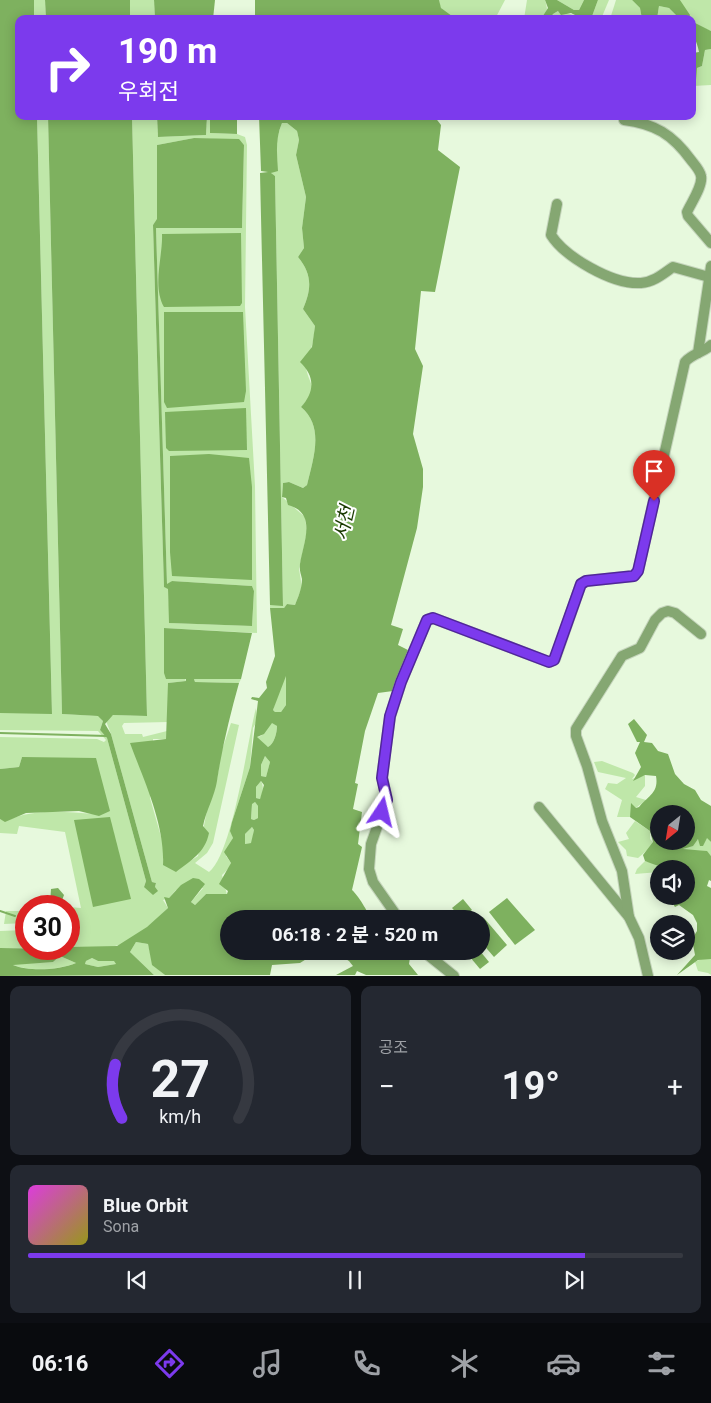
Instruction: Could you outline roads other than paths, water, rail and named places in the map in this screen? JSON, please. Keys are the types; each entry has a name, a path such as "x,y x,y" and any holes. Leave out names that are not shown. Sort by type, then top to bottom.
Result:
{"street":[{"path":"624,120 645,122 663,131 679,144 698,170 701,177 700,183 687,212 688,216 711,243"},
{"path":"558,204 550,235 558,245 612,279 640,283 653,280 672,267 709,277"},
{"path":"698,353 711,266"},
{"path":"393,910 373,882 369,869 371,844 387,800 382,778 390,716 401,682 427,620 433,618 549,662 554,660 581,584 586,581 634,576 638,571 685,362 690,355 698,353 711,345"},
{"path":"629,917 622,871 602,821 587,766 576,736 576,729 622,656 640,648 662,613 675,614 701,634"},
{"path":"539,807 629,917 639,938 648,976"},
{"path":"434,960 454,976"}],"water":[{"path":"0,0 34,0 34,15 15,15 15,120 37,120 52,714 0,713"},
{"path":"45,0 130,0 130,15 46,15"},
{"path":"154,0 215,0 213,15 155,15"},
{"path":"255,0 439,0 441,8 451,15 255,15"},
{"path":"545,0 557,0 574,10 579,10 584,0 598,0 592,15 575,15 571,13 561,15 558,11 552,15 544,15 548,8"},
{"path":"632,0 680,0 690,15 676,15 669,8 659,6 658,15 641,15 640,8"},
{"path":"696,24 711,31 711,49 705,50 702,66 697,68 696,80 696,52 699,52 696,42"},
{"path":"48,120 132,120 147,716 113,715 105,724 111,734 152,882 156,883 155,887 158,891 153,895 144,887 146,881 107,738 100,730 103,721 98,716 62,714"},
{"path":"157,120 207,120 206,135 158,137"},
{"path":"210,120 237,120 237,134 210,133"},
{"name":"서천","path":"259,120 437,120 441,125 438,150 460,167 435,292 421,291 415,349 423,366 413,434 423,469 423,487 417,528 391,625 403,629 398,645 408,650 393,691 378,693 365,731 355,783 358,784 353,809 362,812 358,844 362,847 352,890 366,910 220,910 220,960 305,960 300,963 272,965 270,975 165,975 152,965 148,944 136,942 130,952 154,975 0,976 0,948 15,948 15,960 55,960 53,962 13,965 28,969 61,967 76,963 69,960 80,960 80,947 117,946 147,927 168,908 164,897 169,898 181,885 193,878 199,879 205,884 191,902 195,905 206,894 227,894 228,891 219,884 231,863 224,852 233,838 230,831 232,822 250,767 258,701 251,699 252,697 259,698 267,688 266,682 275,656 270,608 284,608 287,604 295,605 302,583 300,566 306,522 303,515 297,509 288,505 286,498 282,497 283,483 289,482 303,488 307,485 315,444 313,424 301,407 309,396 311,378 300,362 312,347 315,326 303,309 308,294 309,282 306,269 298,257 304,248 302,228 306,197 296,155 299,140 297,131 287,123 282,123 277,141 278,171 271,173 275,176 283,606 270,605 260,173 268,172 261,171","holes":["286,676 286,705 281,712 275,712 273,710","272,723 277,726 275,738 268,747 257,737 264,734","265,756 270,762 266,777 261,776 261,765","261,781 264,785 260,799 256,798 256,787","255,802 258,806 258,818 254,820 251,819 252,804","252,827 254,830 251,843 245,844 245,834","92,958 98,961 114,961 116,964 98,967 85,964 86,961"]},
{"path":"194,138 239,139 244,145 242,228 156,228 167,584 172,581 252,586 254,591 252,626 169,623 168,589 164,587 153,225 157,219 157,145"},
{"path":"241,233 242,303 240,306 164,307 158,280 162,234"},
{"path":"164,312 243,312 246,391 244,402 167,408 164,402"},
{"path":"246,408 247,450 169,451 166,448 165,412"},
{"path":"209,454 249,458 252,487 252,580 172,576 170,552 170,456"},
{"path":"164,628 252,633 241,679 194,679 195,682 239,683 226,732 216,786 203,826 209,833 207,840 197,856 176,872 163,865 161,834 157,818 130,743 166,739 168,683 186,681 186,679 166,679 164,673"},
{"path":"634,719 647,735 644,742 652,743 658,751 668,754 675,774 684,784 695,790 701,800 711,806 711,842 707,838 703,846 700,846 698,839 695,843 695,805 650,805 650,831 630,817 631,803 636,808 639,807 652,794 656,786 656,776 645,775 633,781 641,767 635,753 640,742 637,742 628,724"},
{"path":"22,757 96,758 110,811 99,816 79,811 26,813 5,822 0,819 0,769 19,767"},
{"path":"110,817 131,899 93,907 74,820"},
{"path":"650,846 650,850 707,851 711,856 711,881 709,880 707,886 711,888 711,959 698,960 677,975 690,960 695,960 697,923 695,915 679,905 695,905 695,860 650,860 650,863 645,861 643,855"},
{"path":"58,888 64,895 51,895 51,889"},
{"path":"507,898 535,930 515,945 490,911"},
{"path":"463,899 472,910 454,910 452,908"},
{"path":"490,925 507,945 494,957 490,952"},
{"path":"347,960 410,960 409,964 418,975 366,975 357,971 355,975 336,975 353,966"},
{"path":"472,960 487,960 489,962 480,969"}],"waterway":[{"path":"0,733 107,736"},
{"path":"0,911 15,916"}]}
